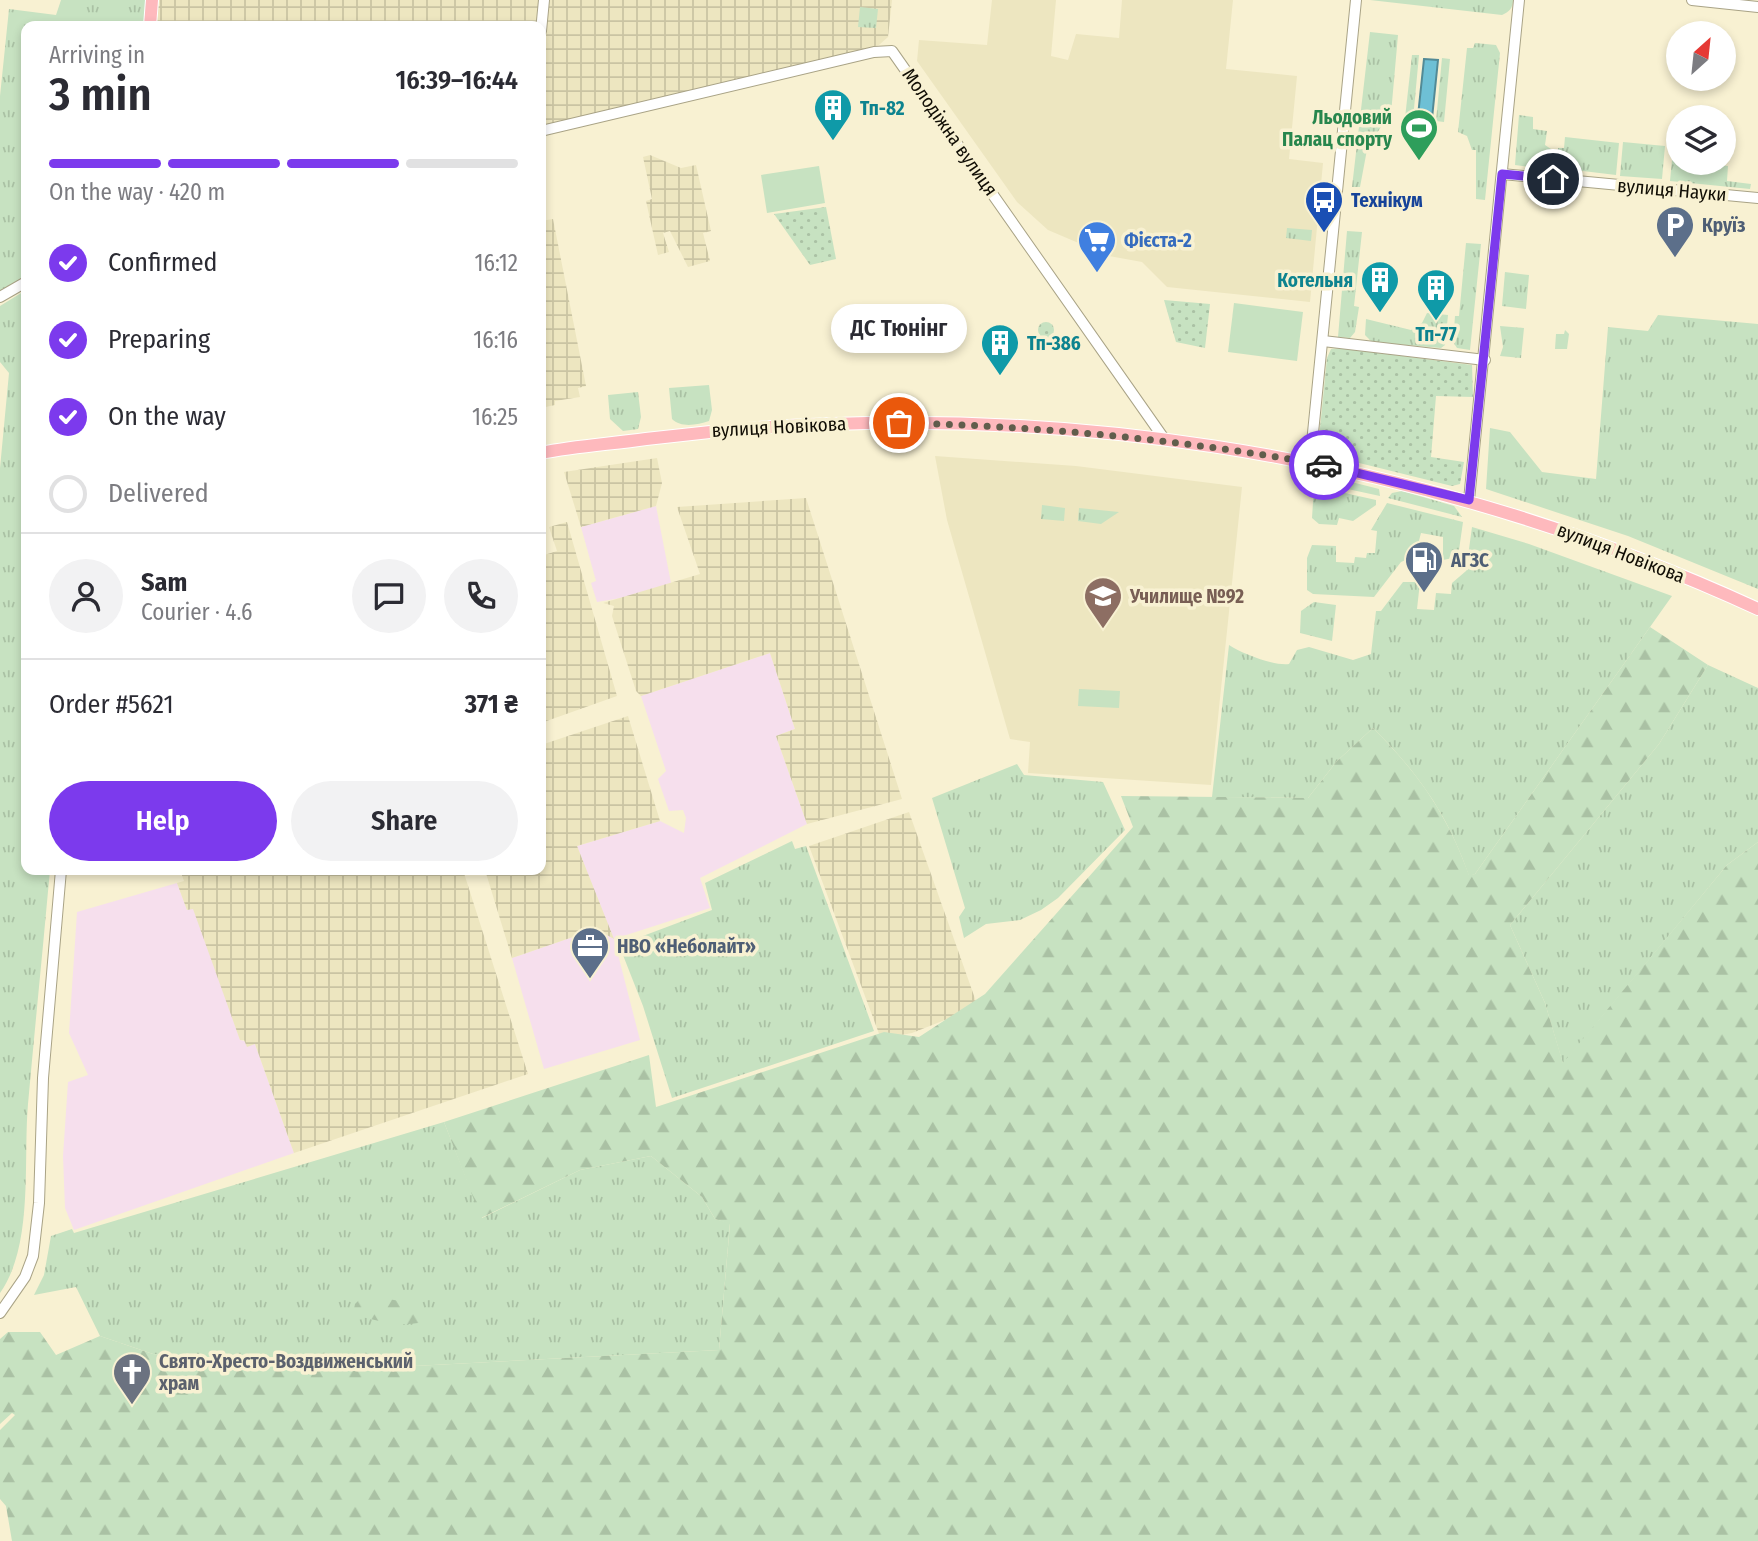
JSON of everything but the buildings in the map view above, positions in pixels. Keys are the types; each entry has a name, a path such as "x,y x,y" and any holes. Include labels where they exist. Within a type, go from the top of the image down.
{"main road":[{"path":"150,21 152,0"},
{"name":"вулиця Новікова","path":"546,452 717,430 827,422 966,425 1165,440 1340,468 1475,501 1646,560 1758,609"}],"street":[{"path":"542,21 544,0"},
{"path":"1310,463 1356,0"},
{"path":"1475,501 1518,0"},
{"path":"1692,0 1758,7"},
{"name":"Молодіжна вулиця","path":"546,130 874,52 892,51 1165,440"},
{"name":"вулиця Науки","path":"1502,174 1758,198"},
{"path":"0,297 21,285"},
{"path":"1323,341 1485,360"},
{"path":"0,1313 25,1277 33,1256 39,1203 44,1069 61,875"}],"shaded area":[{"path":"159,0 540,0 538,21 157,21"},
{"path":"549,0 892,0 888,37 879,45 551,127 546,126 546,30"},
{"path":"992,0 1056,0 1051,56 1068,60 1076,34 1119,38 1122,0 1233,0 1226,69 1297,76 1289,159 1323,163 1310,302 1167,287 1142,262 1109,256 1048,230 1017,202 917,61 919,40 987,45"},
{"path":"650,155 681,168 696,165 711,231 703,233 710,261 688,267 670,231 663,233 669,252 658,255 646,201 652,199 643,157"},
{"path":"553,219 586,386 578,388 580,397 555,401 555,405 546,407 546,220"},
{"name":"Училище №92","path":"935,456 1076,466 1242,487 1211,785 1028,773 1030,742 1010,739 947,520"},
{"path":"657,458 662,483 656,506 581,527 564,472"},
{"path":"806,498 902,799 807,824 776,736 795,729 770,653 641,696 636,691 612,616 614,606 603,603 700,574 677,507"},
{"path":"656,506 671,583 633,596 597,602 591,583 596,581 581,527"},
{"path":"567,522 617,696 546,721 546,554 557,551 549,527"},
{"path":"770,653 795,729 776,736 807,824 700,878 710,908 614,939 640,1040 544,1069 512,958 596,929 613,938 577,846 660,821 684,833 686,818 683,810 669,811 658,779 666,771 641,696"},
{"path":"628,716 660,821 577,846 614,939 596,929 512,958 487,875 546,875 546,743"},
{"path":"909,812 978,1007 912,1033 881,1039 809,846"},
{"path":"182,875 465,875 528,1074 294,1153 255,1044 247,1047 244,1040 240,1040 193,909 187,910 177,883 184,881"},
{"path":"177,883 187,910 193,908 203,932 240,1040 255,1044 294,1153 74,1230 65,1208 63,1156 68,1082 88,1075 69,1033 77,912"}],"green space":[{"path":"61,0 148,0 146,21 21,21 21,281 0,293 0,96 9,9 56,15"},
{"path":"1370,0 1513,0 1510,9 1502,15"},
{"path":"860,7 878,9 876,28 858,27"},
{"path":"1370,32 1398,35 1390,125 1381,127 1373,139 1369,139 1360,187 1352,187"},
{"path":"1475,43 1496,45 1500,53 1485,200 1476,199 1476,150 1472,150 1467,136 1458,132 1467,48 1473,48"},
{"path":"1412,55 1419,55 1413,119 1405,118"},
{"path":"1442,58 1450,59 1444,122 1436,121"},
{"path":"1519,115 1533,117 1533,129 1547,131 1545,145 1551,149 1546,169 1515,165"},
{"path":"1565,137 1619,143 1616,175 1558,168 1558,148 1564,148"},
{"path":"1623,142 1665,146 1662,179 1620,176"},
{"path":"819,166 825,203 767,213 761,175"},
{"path":"1671,175 1727,175 1727,181 1751,184 1750,189 1670,181"},
{"path":"826,207 836,259 810,265 774,214"},
{"path":"1287,228 1312,230 1311,241 1286,238"},
{"path":"1347,231 1362,232 1354,306 1359,307 1355,332 1350,338 1338,337"},
{"path":"1466,243 1481,244 1470,350 1457,348 1453,342 1455,316 1459,316"},
{"path":"1505,272 1529,275 1526,309 1502,306"},
{"path":"21,293 21,875 50,875 28,1104 25,1202 18,1251 11,1273 0,1293 0,468 9,373 0,362 0,306"},
{"path":"1164,300 1210,304 1205,348 1176,342"},
{"path":"1234,303 1303,312 1297,361 1228,352"},
{"path":"1427,313 1448,315 1445,345 1441,348 1372,342 1365,335 1366,319 1411,330 1422,323"},
{"path":"1658,315 1758,324 1758,589 1628,536 1486,489 1490,428 1510,432 1542,472 1596,479 1608,327 1648,331"},
{"path":"1046,322 1052,324 1052,336 1046,338 1040,336 1038,330 1040,324"},
{"path":"1500,326 1524,328 1521,358 1500,356 1503,347"},
{"path":"1565,330 1569,334 1567,349 1555,349 1556,334 1564,334"},
{"path":"1341,348 1472,365 1473,397 1436,396 1431,457 1464,462 1460,484 1452,486 1323,454 1318,448 1327,358 1331,349"},
{"path":"709,385 712,410 709,421 684,425 672,419 669,388"},
{"path":"638,392 641,417 638,429 623,431 610,419 608,395"},
{"path":"1328,476 1379,489 1380,496 1315,482"},
{"path":"1314,486 1376,500 1376,505 1353,521 1339,518 1337,525 1319,524 1312,518"},
{"path":"1402,491 1454,506 1462,517 1388,498 1392,493"},
{"path":"1387,503 1463,522 1458,557 1443,560 1443,537 1421,533 1415,556 1401,562 1374,597 1313,594 1307,590 1307,558 1312,545 1336,546 1336,562 1354,563 1355,557 1366,558 1367,553 1375,553 1377,531 1371,530"},
{"path":"1042,505 1065,508 1064,521 1041,519"},
{"path":"1079,508 1119,512 1101,524 1078,521"},
{"path":"1472,527 1529,544 1672,596 1475,874 1469,876 1452,834 1430,796 1373,728 1337,761 1308,798 1212,797 1229,645 1259,659 1283,664 1289,664 1297,650 1309,647 1353,660 1371,654 1376,611 1381,611 1403,582 1420,582 1417,609 1434,610 1436,593 1451,594 1452,583 1466,571"},
{"path":"1314,602 1336,605 1332,641 1300,633 1301,611"},
{"path":"1650,627 1708,665 1659,744 1510,925 1545,1003 1563,1063 1727,865 1758,842 1758,1541 12,1541 6,1506 0,1499 0,1430 15,1415 12,1413 0,1424 0,1339 8,1332 40,1332 56,1355 100,1336 153,1354 337,1370 719,1350 730,1224 715,1219 702,1197 651,1156 580,1170 481,1218 444,1122 649,1055 656,1107 884,1032 919,1037 985,994 1133,827 1121,796 1308,798 1337,761 1373,728 1430,796 1451,833 1469,875 1475,874"},
{"path":"1708,665 1758,688 1758,842 1727,865 1563,1064 1545,1003 1510,925 1659,744"},
{"path":"1079,689 1120,691 1119,708 1078,706"},
{"path":"1017,764 1024,775 1103,782 1125,830 1058,898 1041,910 1020,920 986,924 964,938 959,917 965,908 932,798"},
{"path":"792,841 795,849 806,846 874,1031 672,1098 643,1006 619,945 712,910 705,883"},
{"path":"444,1122 482,1218 580,1170 651,1156 702,1197 715,1219 730,1223 719,1350 337,1370 153,1354 100,1336 76,1287 34,1295 44,1275 51,1236 72,1229 74,1233"},
{"path":"377,1297 411,1303 430,1319 402,1324 353,1314 355,1304 361,1298"}],"water":[{"path":"1424,59 1438,60 1432,118 1418,116"}],"way so far":[{"path":"899,423 1084,432 1165,440 1324,465"}],"place":[{"name":"Тп-82","path":"833,142"},
{"name":"Льодовий Палац спорту","path":"1419,162"},
{"name":"Технікум","path":"1324,234"},
{"name":"Круїз","path":"1675,259"},
{"name":"Фiєста-2","path":"1097,274"},
{"name":"Котельня","path":"1380,314"},
{"name":"Тп-77","path":"1436,322"},
{"name":"Тп-386","path":"1000,377"},
{"name":"ДС Тюнінг","path":"899,423"},
{"name":"АГЗС","path":"1424,594"},
{"name":"Училище №92","path":"1103,630"},
{"name":"НВО «Неболайт»","path":"590,980"},
{"name":"Свято-Хресто-Воздвиженський храм","path":"132,1406"}],"route":[{"path":"1324,465 1469,500 1502,174 1553,179"}]}
